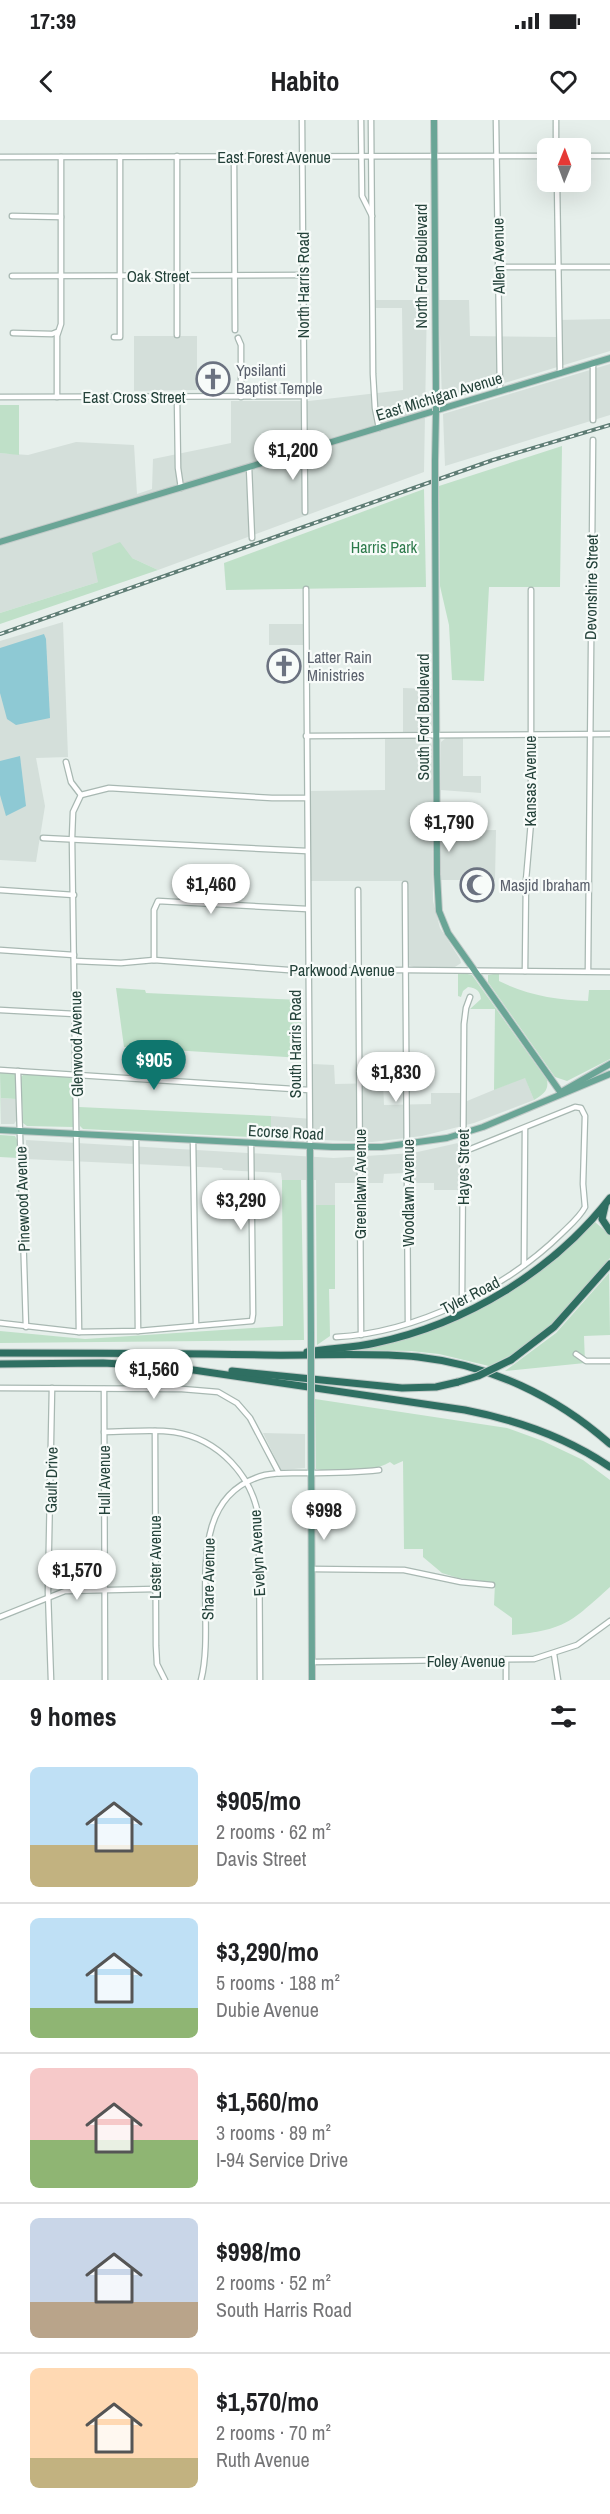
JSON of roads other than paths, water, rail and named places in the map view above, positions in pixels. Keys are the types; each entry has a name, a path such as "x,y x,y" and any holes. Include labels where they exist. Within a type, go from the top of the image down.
{"highway":[{"path":"608,1201 602,1219 610,1231"},
{"path":"296,1355 309,1351 378,1343 424,1329 470,1310 518,1282 546,1262 574,1239 608,1201"},
{"path":"218,1373 232,1371 402,1388 436,1387 458,1382 478,1376 511,1360 554,1327 610,1264"},
{"path":"0,1353 418,1357 474,1368 540,1394 582,1421 610,1444"},
{"path":"0,1364 125,1364 218,1373 487,1414 548,1434 583,1450 610,1467"}],"main road":[{"name":"North Ford Boulevard","path":"434,120 436,411"},
{"name":"East Michigan Avenue","path":"0,542 610,358"},
{"name":"South Ford Boulevard","path":"436,411 436,736 439,911 448,933 561,1093"},
{"name":"Ecorse Road","path":"561,1093 564,1089 610,1064"},
{"name":"Ecorse Road","path":"0,1130 360,1148 408,1145 464,1133 610,1074"},
{"name":"South Harris Road","path":"310,1146 312,1680"}],"street":[{"name":"North Harris Road","path":"302,120 304,450"},
{"path":"361,120 362,196 372,216"},
{"path":"371,120 374,384 379,428"},
{"name":"Allen Avenue","path":"496,120 500,391"},
{"path":"556,120 556,138"},
{"path":"177,156 177,335"},
{"name":"East Forest Avenue","path":"0,157 537,156"},
{"path":"591,156 610,156"},
{"path":"57,397 57,332 62,324 61,157"},
{"path":"119,337 120,157"},
{"path":"234,157 235,330"},
{"path":"557,192 560,373"},
{"path":"12,216 61,217"},
{"path":"498,267 610,267"},
{"name":"Oak Street","path":"12,276 303,275"},
{"path":"13,333 52,334 57,332"},
{"path":"238,339 241,345 241,397"},
{"path":"593,363 593,420"},
{"name":"East Cross Street","path":"0,397 303,396"},
{"path":"177,397 178,468 182,488"},
{"name":"Devonshire Street","path":"588,971 593,440"},
{"path":"304,450 304,512"},
{"path":"249,467 252,538"},
{"name":"South Harris Road","path":"306,589 310,1146"},
{"name":"Kansas Avenue","path":"525,971 526,880 531,822 531,590"},
{"path":"306,736 610,734"},
{"path":"66,762 71,783 81,795 109,788 306,798"},
{"name":"Glenwood Avenue","path":"79,1332 72,838 73,812 81,795"},
{"path":"43,838 267,851 307,851"},
{"name":"Woodlawn Avenue","path":"405,884 408,1322"},
{"path":"0,890 74,895"},
{"name":"Greenlawn Avenue","path":"358,890 361,1335"},
{"path":"154,960 154,910 158,901 307,909"},
{"name":"Parkwood Avenue","path":"0,950 121,963 154,960 308,971 406,969 610,972"},
{"name":"Hayes Street","path":"462,1301 464,1024 470,997"},
{"path":"0,1010 75,1014"},
{"path":"0,1070 309,1090"},
{"name":"Pinewood Avenue","path":"18,1071 26,1327"},
{"name":"Tyler Road","path":"336,1337 361,1335 408,1322 485,1290 524,1265 552,1242 583,1211 585,1207 584,1111 575,1107 525,1128"},
{"path":"464,1152 525,1128 524,1265"},
{"path":"136,1137 138,1331"},
{"path":"194,1140 196,1326"},
{"path":"0,1323 79,1332 138,1331 252,1321 254,1314 251,1143"},
{"path":"576,1354 586,1360 610,1361"},
{"path":"0,1388 201,1389 218,1392 237,1403 250,1418 279,1473"},
{"name":"Gault Drive","path":"51,1680 51,1627 48,1597 52,1388"},
{"name":"Hull Avenue","path":"104,1389 105,1680"},
{"name":"Evelyn Avenue","path":"104,1432 155,1431 185,1434 219,1450 235,1465 247,1483 257,1507 259,1520 260,1680"},
{"name":"Lester Avenue","path":"155,1431 157,1664 165,1680"},
{"name":"Share Avenue","path":"201,1680 206,1651 208,1531 221,1504 234,1490 264,1475 379,1470"},
{"path":"312,1569 404,1570 461,1582 492,1585"},
{"path":"0,1617 48,1597 76,1590 155,1589"},
{"name":"Foley Avenue","path":"312,1662 534,1659 577,1646 610,1621"},
{"path":"554,1654 558,1680"},
{"path":"506,1661 506,1680"}],"water":[{"path":"44,634 50,718 16,725 7,719 0,693 0,648"},
{"path":"20,756 26,806 6,816 0,795 0,761"}],"railway":[{"path":"0,634 493,460 610,425"}],"place":[{"name":"Ypsilanti Baptist Temple","path":"213,379"},
{"name":"Latter Rain Ministries","path":"284,666"},
{"name":"Masjid Ibraham","path":"477,885"}],"park label":[{"name":"Harris Park","path":"384,547"}]}
